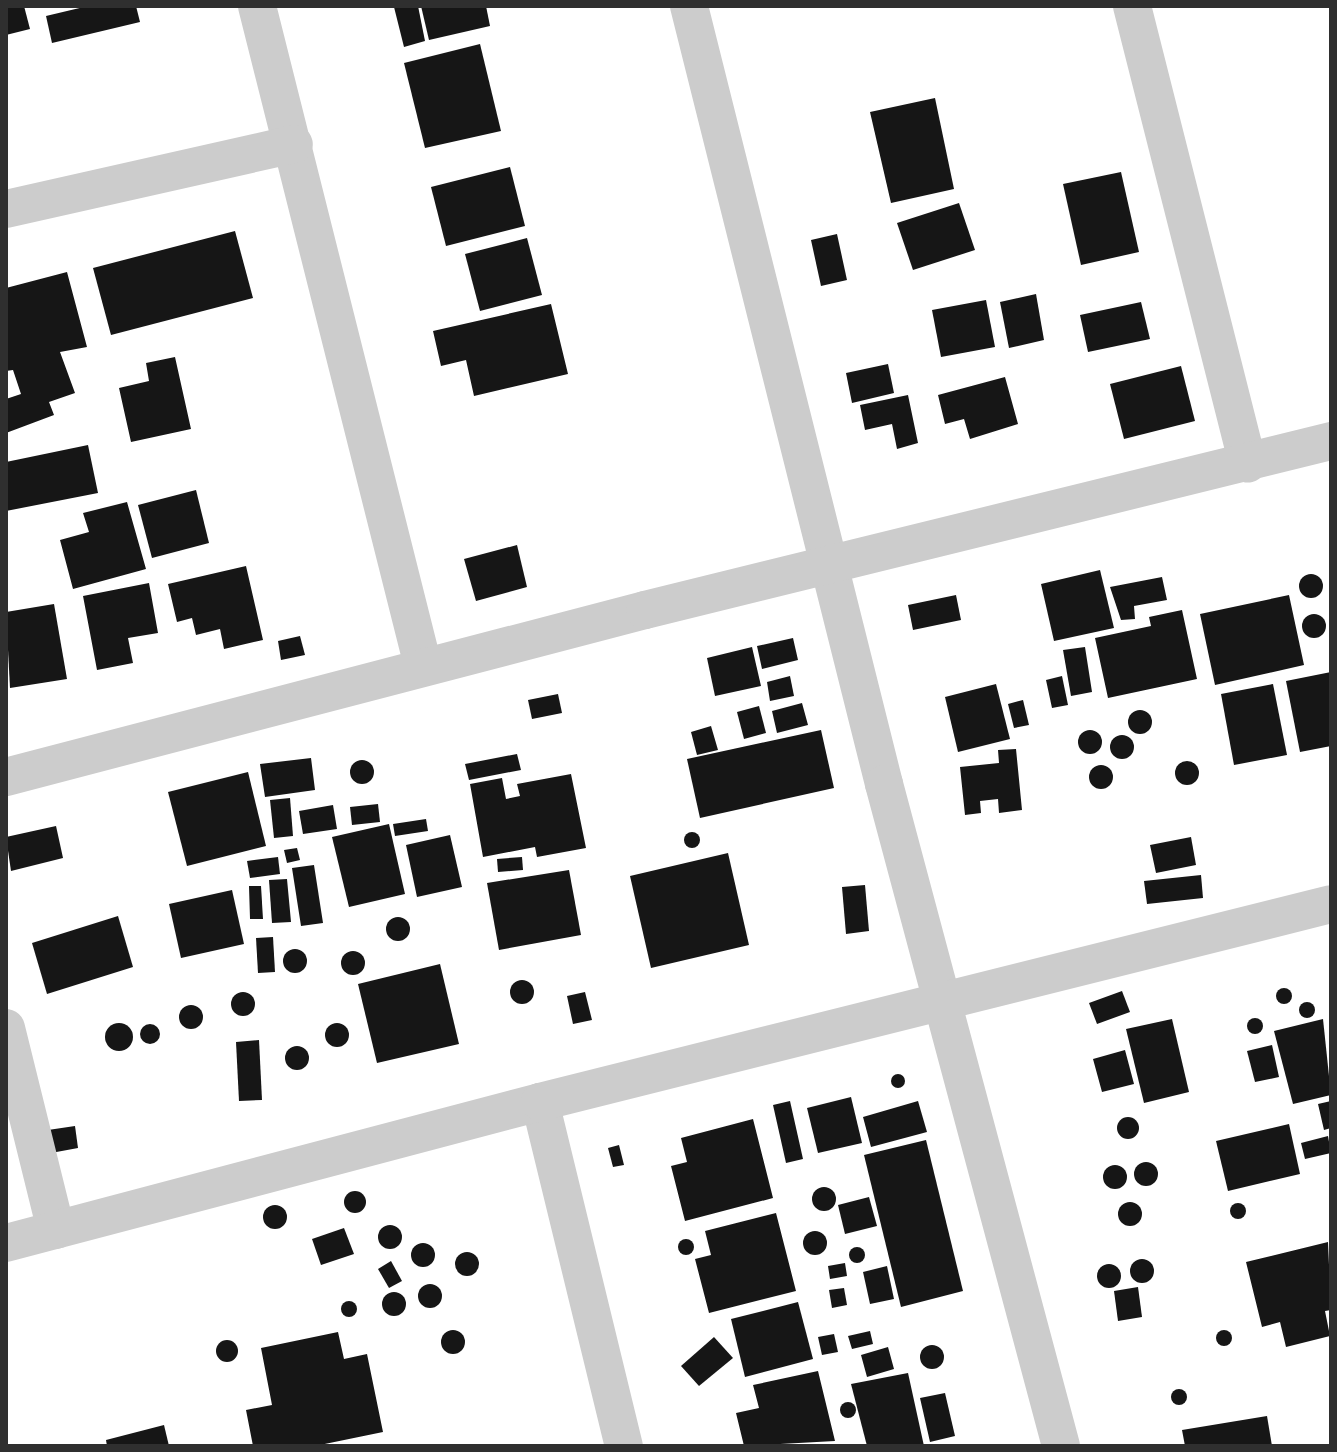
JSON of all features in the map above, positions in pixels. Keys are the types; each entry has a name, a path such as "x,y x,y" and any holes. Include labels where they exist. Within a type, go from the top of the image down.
{"street":[{"path":"257,6 423,666"},
{"path":"689,6 831,566 1061,1446"},
{"path":"1132,6 1248,464"},
{"path":"6,209 294,144"},
{"path":"6,777 423,666 1331,441"},
{"path":"6,1243 540,1102 1331,904"},
{"path":"6,1028 56,1230"},
{"path":"540,1102 624,1446"}],"building":[{"path":"6,6 24,6 30,29 6,35"},
{"path":"88,6 136,6 140,22 52,43 46,16"},
{"path":"418,6 425,41 404,47 394,7"},
{"path":"421,6 486,6 490,26 429,40"},
{"path":"480,44 501,131 425,148 404,63"},
{"path":"935,98 954,189 891,203 870,112"},
{"path":"510,167 525,226 446,246 431,187"},
{"path":"1121,172 1139,252 1081,265 1063,184"},
{"path":"959,203 975,250 913,270 897,223"},
{"path":"235,231 253,298 111,335 93,268"},
{"path":"837,234 847,280 821,286 811,240"},
{"path":"527,238 542,295 480,311 465,254"},
{"path":"67,272 87,347 60,352 75,393 49,402 54,415 6,433 6,399 21,394 13,370 6,371 6,288"},
{"path":"1036,294 1044,340 1009,348 1000,302"},
{"path":"986,300 995,347 941,357 932,310"},
{"path":"1141,302 1150,339 1088,352 1080,315"},
{"path":"551,304 568,374 474,396 466,360 441,366 433,331"},
{"path":"175,357 191,429 131,442 119,388 149,381 146,363"},
{"path":"888,364 894,393 852,403 846,373"},
{"path":"1181,366 1195,421 1124,439 1110,384"},
{"path":"1005,377 1018,424 970,439 964,419 945,424 938,395"},
{"path":"908,395 918,443 897,449 892,424 865,430 860,405"},
{"path":"88,445 98,493 6,511 6,462"},
{"path":"196,490 209,543 152,558 138,505"},
{"path":"127,502 146,569 73,589 60,540 89,532 83,513"},
{"path":"517,545 527,587 476,601 464,559"},
{"path":"246,566 263,640 224,649 220,629 196,635 192,618 177,622 168,584"},
{"path":"1100,570 1114,628 1054,641 1041,584"},
{"path":"1311,574 1322,581 1323,586 1316,597 1311,598 1300,591 1299,586 1306,575"},
{"path":"1162,577 1167,600 1134,606 1135,619 1121,620 1110,587"},
{"path":"149,583 158,633 128,638 133,663 97,670 83,596"},
{"path":"956,595 961,620 913,630 908,605"},
{"path":"1289,595 1304,665 1215,685 1200,614"},
{"path":"54,604 67,679 10,688 6,612"},
{"path":"1182,610 1197,679 1108,698 1095,638 1151,626 1149,617"},
{"path":"1314,614 1323,617 1326,626 1323,635 1314,638 1305,635 1302,626 1305,617"},
{"path":"300,636 305,655 281,660 278,641"},
{"path":"793,638 798,660 762,669 757,646"},
{"path":"752,647 761,686 715,696 707,658"},
{"path":"1085,647 1092,692 1071,696 1063,650"},
{"path":"1331,672 1331,746 1300,752 1286,681"},
{"path":"790,676 794,696 770,701 767,682"},
{"path":"1062,676 1068,705 1052,708 1046,680"},
{"path":"996,684 1010,739 958,752 945,697"},
{"path":"1273,684 1287,755 1234,765 1221,694"},
{"path":"558,694 562,713 532,719 528,700"},
{"path":"1023,700 1029,725 1014,728 1008,704"},
{"path":"802,703 808,725 777,733 772,711"},
{"path":"759,706 766,733 744,739 737,712"},
{"path":"1140,710 1151,717 1152,722 1145,733 1140,734 1129,727 1128,722 1135,711"},
{"path":"711,726 718,750 697,755 691,732"},
{"path":"821,730 834,788 700,818 687,759"},
{"path":"1090,730 1101,737 1102,742 1095,753 1090,754 1079,747 1078,742 1085,731"},
{"path":"1122,735 1133,742 1134,747 1127,758 1122,759 1111,752 1110,747 1117,736"},
{"path":"1016,749 1022,810 999,813 998,799 980,801 981,813 965,815 960,767 999,763 998,750"},
{"path":"517,754 521,770 469,780 465,764"},
{"path":"311,758 315,790 265,797 260,764"},
{"path":"362,760 373,767 374,772 367,783 362,784 351,777 350,772 357,761"},
{"path":"1187,761 1198,768 1199,773 1192,784 1187,785 1176,778 1175,773 1182,762"},
{"path":"1101,765 1112,772 1113,777 1106,788 1101,789 1090,782 1089,777 1096,766"},
{"path":"248,772 266,846 187,866 168,792"},
{"path":"571,774 586,848 537,857 535,847 483,857 470,784 502,778 506,799 520,796 517,784"},
{"path":"290,798 293,836 274,838 270,800"},
{"path":"378,804 380,822 352,825 350,807"},
{"path":"333,805 337,829 303,834 299,811"},
{"path":"426,819 428,831 395,836 393,824"},
{"path":"389,824 405,894 349,907 332,837"},
{"path":"56,826 63,858 11,871 6,837"},
{"path":"689,832 695,832 700,840 698,846 689,848 684,843 684,837"},
{"path":"450,835 462,887 417,897 406,845"},
{"path":"1191,837 1196,865 1156,873 1150,845"},
{"path":"297,848 300,860 287,863 284,850"},
{"path":"728,853 749,945 651,968 630,876"},
{"path":"278,857 280,874 250,878 247,861"},
{"path":"522,857 523,870 498,872 497,859"},
{"path":"314,865 323,923 301,926 292,868"},
{"path":"569,870 581,935 499,950 487,883"},
{"path":"1201,875 1203,898 1147,904 1144,881"},
{"path":"287,879 291,922 272,923 269,880"},
{"path":"865,885 869,931 846,934 842,887"},
{"path":"249,886 261,886 263,919 250,919"},
{"path":"232,890 244,944 181,958 169,904"},
{"path":"118,916 133,967 47,994 32,943"},
{"path":"398,917 409,924 410,929 403,940 398,941 387,934 386,929 393,918"},
{"path":"273,937 275,972 258,973 256,938"},
{"path":"295,949 306,956 307,961 300,972 295,973 284,966 283,961 290,950"},
{"path":"353,951 364,958 365,963 358,974 353,975 342,968 341,963 348,952"},
{"path":"440,964 459,1044 377,1063 358,984"},
{"path":"522,980 533,987 534,992 527,1003 522,1004 511,997 510,992 517,981"},
{"path":"1284,988 1292,996 1284,1004 1276,996"},
{"path":"1122,991 1130,1012 1097,1024 1089,1003"},
{"path":"243,992 254,999 255,1004 248,1015 243,1016 232,1009 231,1004 238,993"},
{"path":"585,992 592,1020 573,1024 567,996"},
{"path":"1307,1002 1315,1010 1307,1018 1299,1010"},
{"path":"191,1005 202,1012 203,1017 196,1028 191,1029 180,1022 179,1017 186,1006"},
{"path":"1255,1018 1263,1026 1255,1034 1247,1026"},
{"path":"1172,1019 1189,1092 1144,1103 1126,1029"},
{"path":"1323,1019 1331,1095 1293,1104 1274,1031"},
{"path":"119,1023 129,1027 133,1037 129,1047 119,1051 109,1047 105,1037 109,1027"},
{"path":"337,1023 348,1030 349,1035 342,1046 337,1047 326,1040 325,1035 332,1024"},
{"path":"150,1024 157,1027 160,1034 157,1041 150,1044 143,1041 140,1034 143,1027"},
{"path":"259,1040 262,1100 239,1101 236,1042"},
{"path":"1272,1045 1279,1077 1255,1082 1247,1051"},
{"path":"297,1046 308,1053 309,1058 302,1069 297,1070 286,1063 285,1058 292,1047"},
{"path":"1125,1050 1134,1084 1102,1092 1093,1059"},
{"path":"898,1074 905,1081 898,1088 891,1081"},
{"path":"851,1097 862,1143 818,1153 807,1108"},
{"path":"790,1101 803,1159 786,1163 773,1105"},
{"path":"918,1101 927,1132 871,1147 863,1117"},
{"path":"1331,1101 1331,1128 1324,1130 1318,1104"},
{"path":"1128,1117 1136,1120 1139,1128 1136,1136 1128,1139 1120,1136 1117,1128 1120,1120"},
{"path":"753,1119 773,1198 685,1221 671,1166 687,1162 681,1138"},
{"path":"1289,1124 1300,1174 1228,1191 1216,1141"},
{"path":"75,1126 78,1148 51,1153 48,1130"},
{"path":"1328,1136 1331,1153 1305,1159 1301,1143"},
{"path":"926,1140 963,1291 901,1307 864,1155"},
{"path":"619,1145 624,1165 613,1167 608,1148"},
{"path":"1146,1162 1157,1169 1158,1174 1151,1185 1146,1186 1135,1179 1134,1174 1141,1163"},
{"path":"1115,1165 1126,1172 1127,1177 1120,1188 1115,1189 1104,1182 1103,1177 1110,1166"},
{"path":"824,1187 835,1194 836,1199 829,1210 824,1211 813,1204 812,1199 819,1188"},
{"path":"355,1191 363,1194 366,1202 363,1210 355,1213 347,1210 344,1202 347,1194"},
{"path":"869,1197 877,1226 845,1234 838,1205"},
{"path":"1130,1202 1141,1209 1142,1214 1135,1225 1130,1226 1119,1219 1118,1214 1125,1203"},
{"path":"1238,1203 1246,1211 1238,1219 1230,1211"},
{"path":"275,1205 286,1212 287,1217 280,1228 275,1229 264,1222 263,1217 270,1206"},
{"path":"776,1213 796,1291 709,1313 695,1259 711,1255 705,1231"},
{"path":"390,1225 401,1232 402,1237 395,1248 390,1249 379,1242 378,1237 385,1226"},
{"path":"344,1228 354,1254 321,1265 312,1239"},
{"path":"815,1231 826,1238 827,1243 820,1254 815,1255 804,1248 803,1243 810,1232"},
{"path":"686,1239 694,1247 686,1255 678,1247"},
{"path":"1328,1242 1331,1310 1325,1311 1330,1336 1286,1347 1280,1322 1262,1327 1246,1262"},
{"path":"423,1243 434,1250 435,1255 428,1266 423,1267 412,1260 411,1255 418,1244"},
{"path":"857,1247 865,1255 857,1263 849,1255"},
{"path":"467,1252 478,1259 479,1264 472,1275 467,1276 456,1269 455,1264 462,1253"},
{"path":"1142,1259 1153,1266 1154,1271 1147,1282 1142,1283 1131,1276 1130,1271 1137,1260"},
{"path":"391,1261 402,1281 389,1288 378,1269"},
{"path":"845,1263 847,1276 830,1279 828,1266"},
{"path":"1109,1264 1120,1271 1121,1276 1114,1287 1109,1288 1098,1281 1097,1276 1104,1265"},
{"path":"887,1266 894,1299 870,1304 863,1272"},
{"path":"430,1284 441,1291 442,1296 435,1307 430,1308 419,1301 418,1296 425,1285"},
{"path":"1138,1287 1142,1317 1118,1321 1114,1291"},
{"path":"844,1288 847,1305 832,1308 829,1290"},
{"path":"394,1292 405,1299 406,1304 399,1315 394,1316 383,1309 382,1304 389,1293"},
{"path":"346,1301 352,1301 357,1309 355,1315 346,1317 341,1312 341,1306"},
{"path":"798,1302 813,1359 745,1377 731,1319"},
{"path":"453,1330 464,1337 465,1342 458,1353 453,1354 442,1347 441,1342 448,1331"},
{"path":"1224,1330 1232,1338 1224,1346 1216,1338"},
{"path":"870,1331 873,1344 852,1349 848,1336"},
{"path":"338,1332 344,1359 367,1354 383,1432 315,1446 253,1446 246,1410 272,1405 261,1348"},
{"path":"834,1334 838,1352 822,1355 818,1337"},
{"path":"714,1337 733,1358 699,1386 681,1366"},
{"path":"227,1340 235,1343 238,1351 235,1359 227,1362 219,1359 216,1351 219,1343"},
{"path":"932,1345 943,1352 944,1357 937,1368 932,1369 921,1362 920,1357 927,1346"},
{"path":"888,1347 894,1369 867,1377 861,1355"},
{"path":"818,1371 835,1441 744,1446 736,1413 759,1408 753,1385"},
{"path":"908,1373 924,1446 867,1446 851,1384"},
{"path":"1179,1389 1187,1397 1179,1405 1171,1397"},
{"path":"945,1393 955,1436 930,1442 920,1398"},
{"path":"848,1402 856,1410 848,1418 840,1410"},
{"path":"1267,1416 1272,1446 1185,1446 1182,1430"},
{"path":"164,1425 169,1446 107,1446 106,1440"}]}
